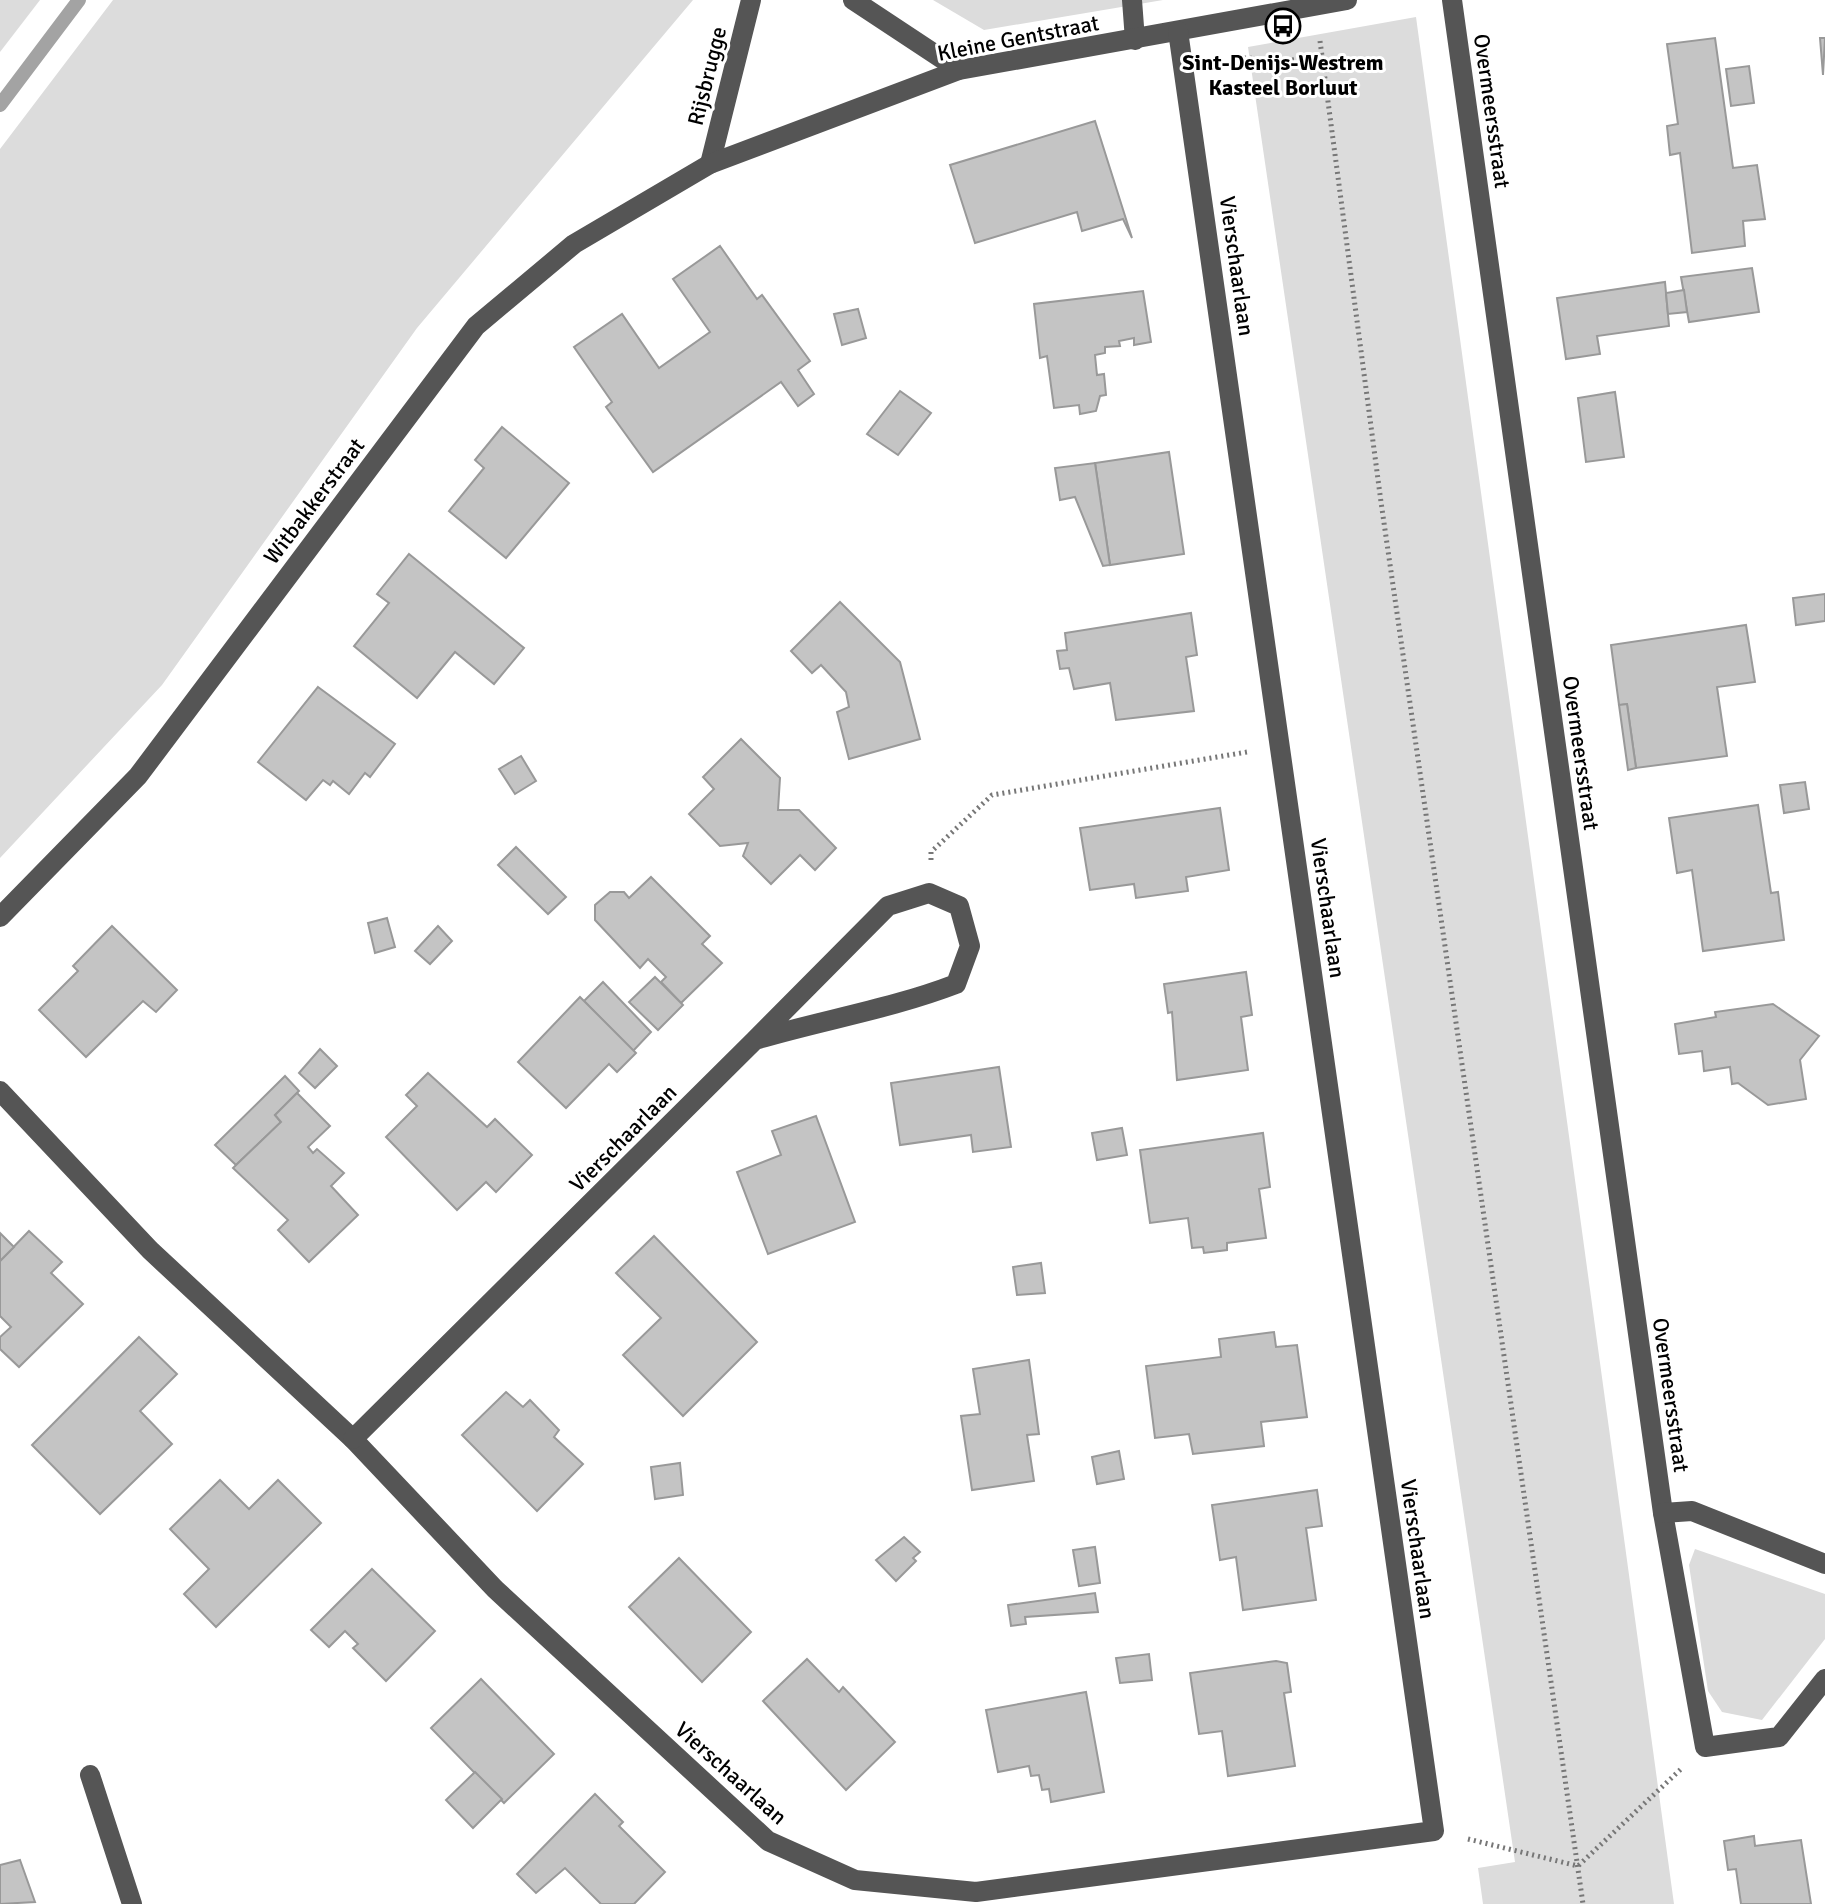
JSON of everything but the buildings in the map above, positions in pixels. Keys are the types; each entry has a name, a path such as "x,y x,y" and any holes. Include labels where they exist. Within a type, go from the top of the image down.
{"street":[{"name":"Rijsbrugge","path":"710,164 751,0"},
{"path":"853,0 959,70"},
{"path":"1132,0 1135,40"},
{"name":"Kleine Gentstraat","path":"710,164 959,70 1347,0"},
{"name":"Overmeersstraat","path":"1452,0 1663,1513 1705,1747"},
{"name":"Vierschaarlaan","path":"0,1091 150,1250 353,1439 495,1589 768,1841 855,1880 976,1892 1434,1831 1178,31"},
{"name":"Witbakkerstraat","path":"0,917 138,776 476,326 574,244 710,164"},
{"name":"Vierschaarlaan","path":"353,1439 888,906 929,893 959,906 970,946 956,984 909,1002 817,1021 755,1040"},
{"path":"1663,1513 1692,1511 1825,1564"},
{"path":"1705,1747 1779,1737 1825,1679"},
{"path":"90,1775 132,1904"}],"path":[{"path":"1316,4 1383,518 1583,1904"},
{"path":"929,893 931,852 992,795 1281,747"},
{"path":"1578,1866 1705,1747"},
{"path":"1434,1831 1578,1866"}],"shaded area":[{"path":"0,0 40,0 0,52"},
{"path":"113,0 693,0 417,328 162,685 0,858 0,149"},
{"path":"933,0 1163,0 984,30"},
{"path":"1416,17 1674,1904 1483,1904 1478,1868 1515,1862 1248,47"},
{"path":"1695,1549 1825,1594 1825,1639 1762,1720 1722,1712 1708,1691 1689,1565"}],"waterway":[{"path":"0,105 79,0"}],"place":[{"name":"Sint-Denijs-Westrem Kasteel Borluut","path":"1283,26"}]}
